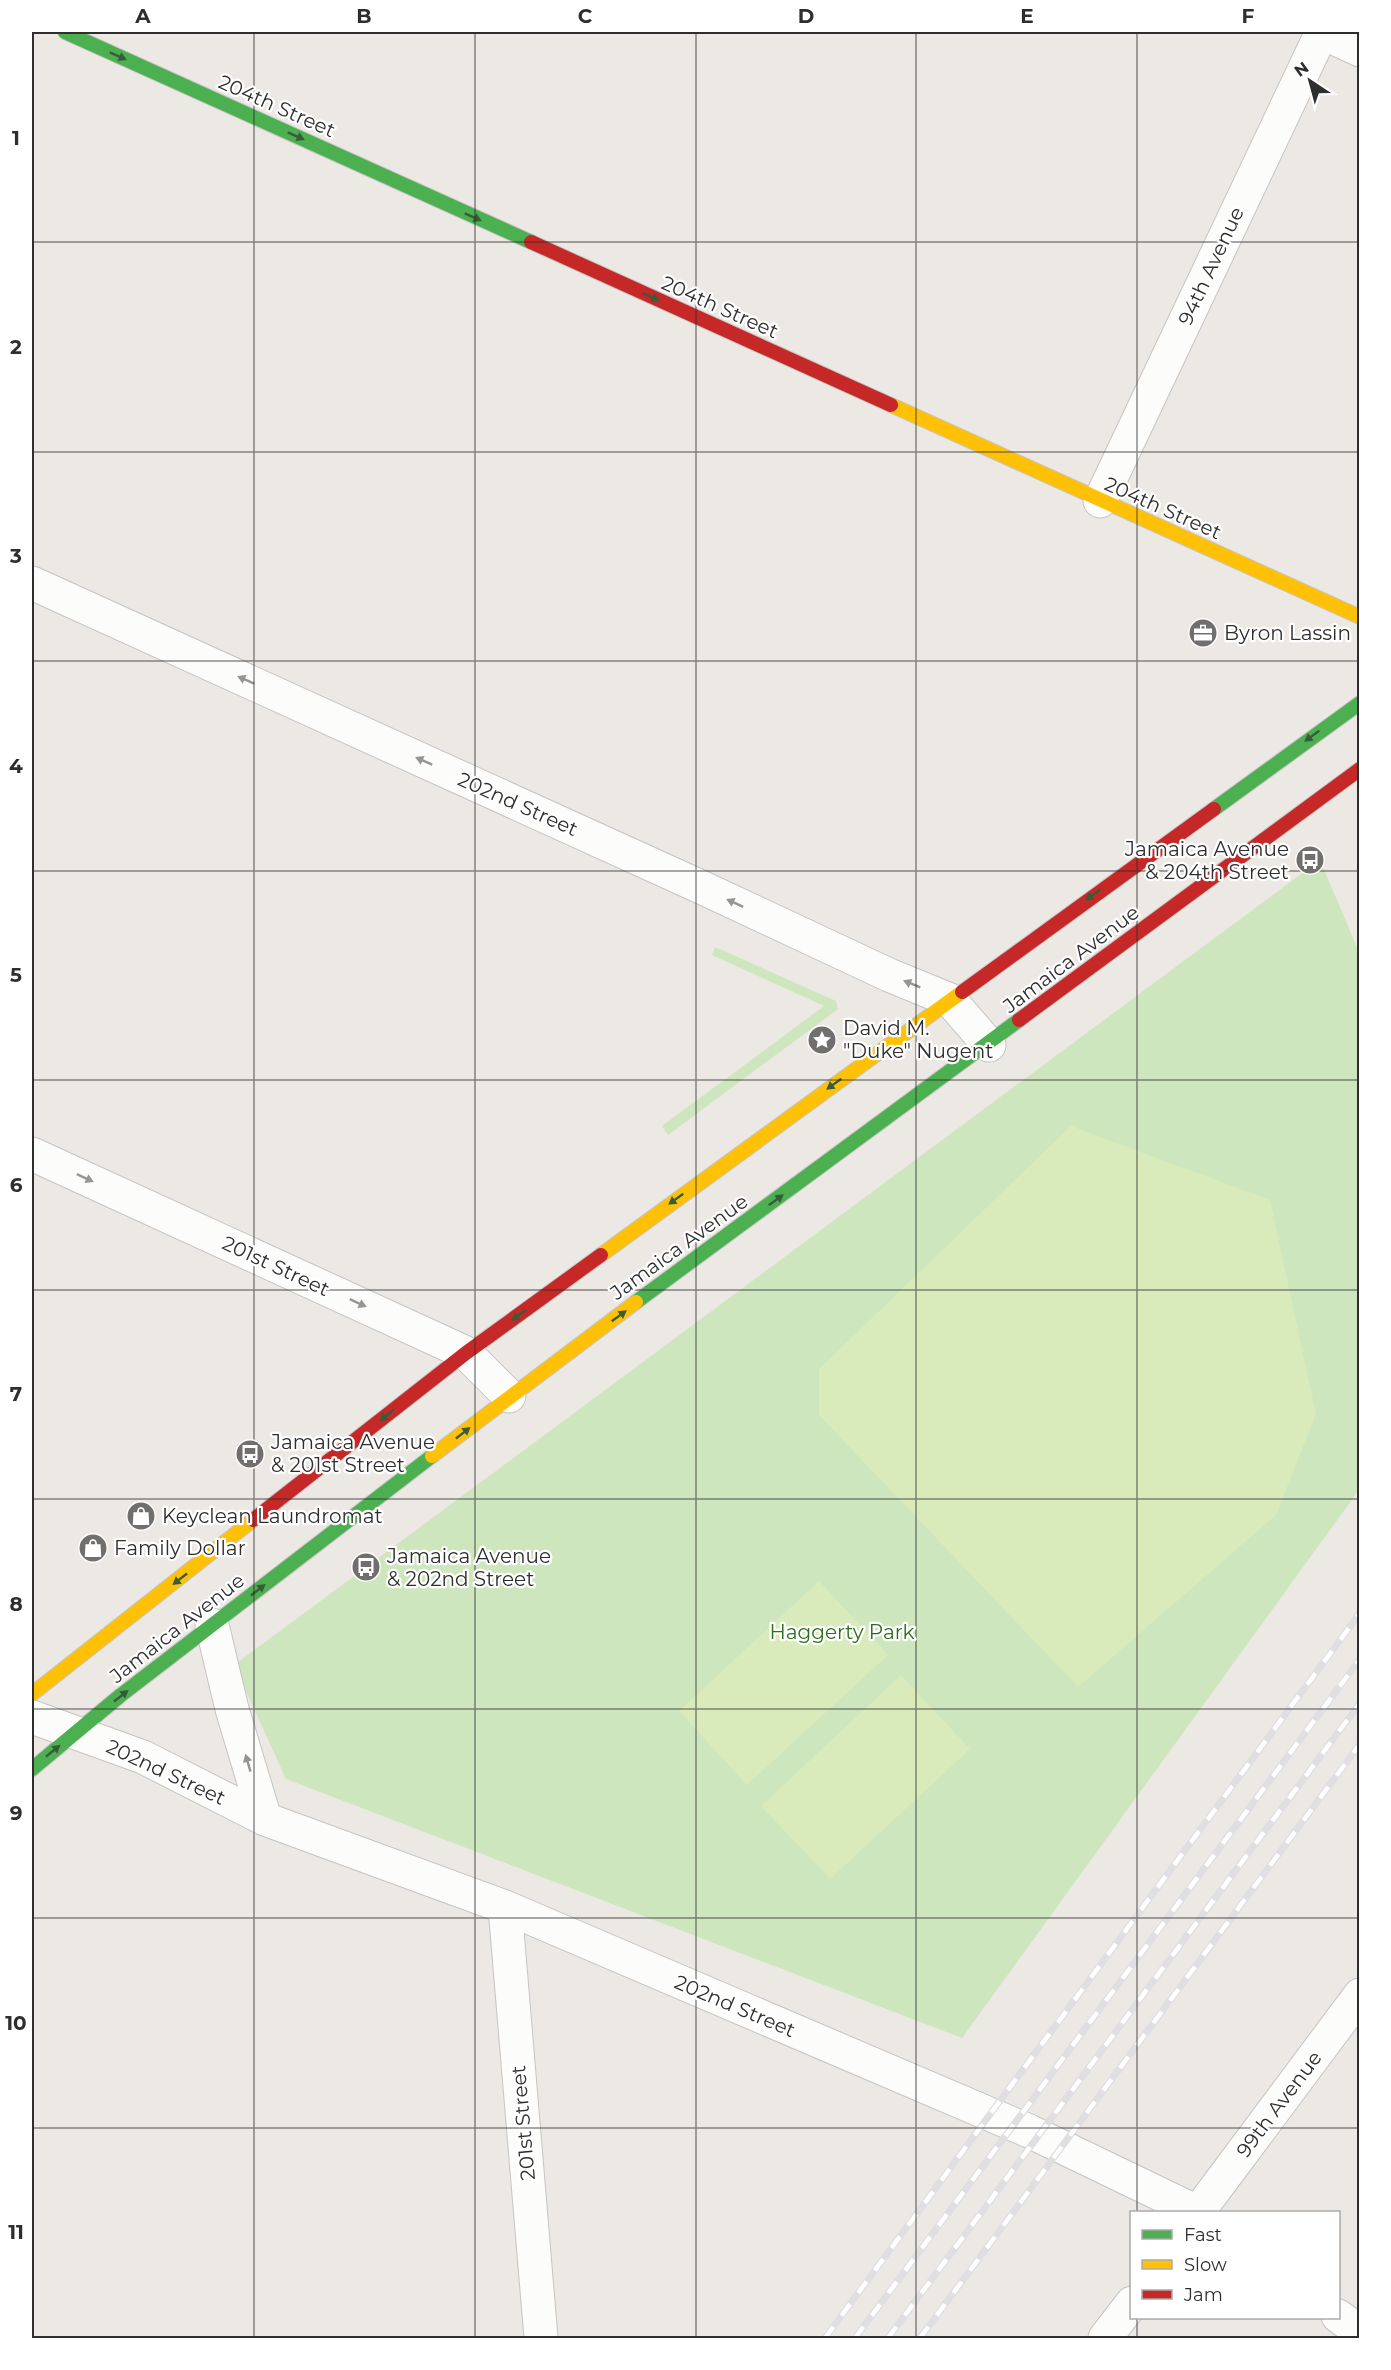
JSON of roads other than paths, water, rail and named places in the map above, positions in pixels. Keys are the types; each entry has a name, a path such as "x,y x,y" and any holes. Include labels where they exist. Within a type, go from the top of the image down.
{"main road":[{"name":"204th Street","path":"65,32 1359,617"},
{"name":"Jamaica Avenue","path":"32,1694 466,1353 1359,703"},
{"name":"Jamaica Avenue","path":"32,1769 212,1625 509,1396 989,1045 1359,769"}],"street":[{"name":"94th Avenue","path":"1100,501 1322,32"},
{"path":"1322,32 1359,50"},
{"name":"202nd Street","path":"32,583 691,882 889,975 950,1000 989,1045"},
{"name":"201st Street","path":"32,1154 466,1353 509,1396"},
{"name":"202nd Street","path":"212,1625 232,1709 264,1819"},
{"name":"202nd Street","path":"32,1717 142,1757 264,1819 504,1907 1029,2131 1195,2211"},
{"name":"201st Street","path":"504,1907 541,2338"},
{"name":"99th Avenue","path":"1198,2211 1359,1995"},
{"path":"1105,2338 1130,2304"},
{"path":"1340,2318 1359,2332"}],"railway":[{"path":"825,2338 1360,1613"},
{"path":"855,2338 1360,1659"},
{"path":"888,2338 1360,1703"},
{"path":"920,2338 1360,1744"}],"place":[{"name":"Byron Lassin","path":"1203,633"},
{"name":"Jamaica Avenue & 204th Street","path":"1310,860"},
{"name":"David M. \"Duke\" Nugent","path":"822,1040"},
{"name":"Jamaica Avenue & 201st Street","path":"250,1454"},
{"name":"Keyclean Laundromat","path":"141,1516"},
{"name":"Family Dollar","path":"93,1548"},
{"name":"Jamaica Avenue & 202nd Street","path":"366,1567"}],"park label":[{"name":"Haggerty Park","path":"842,1632"}]}
